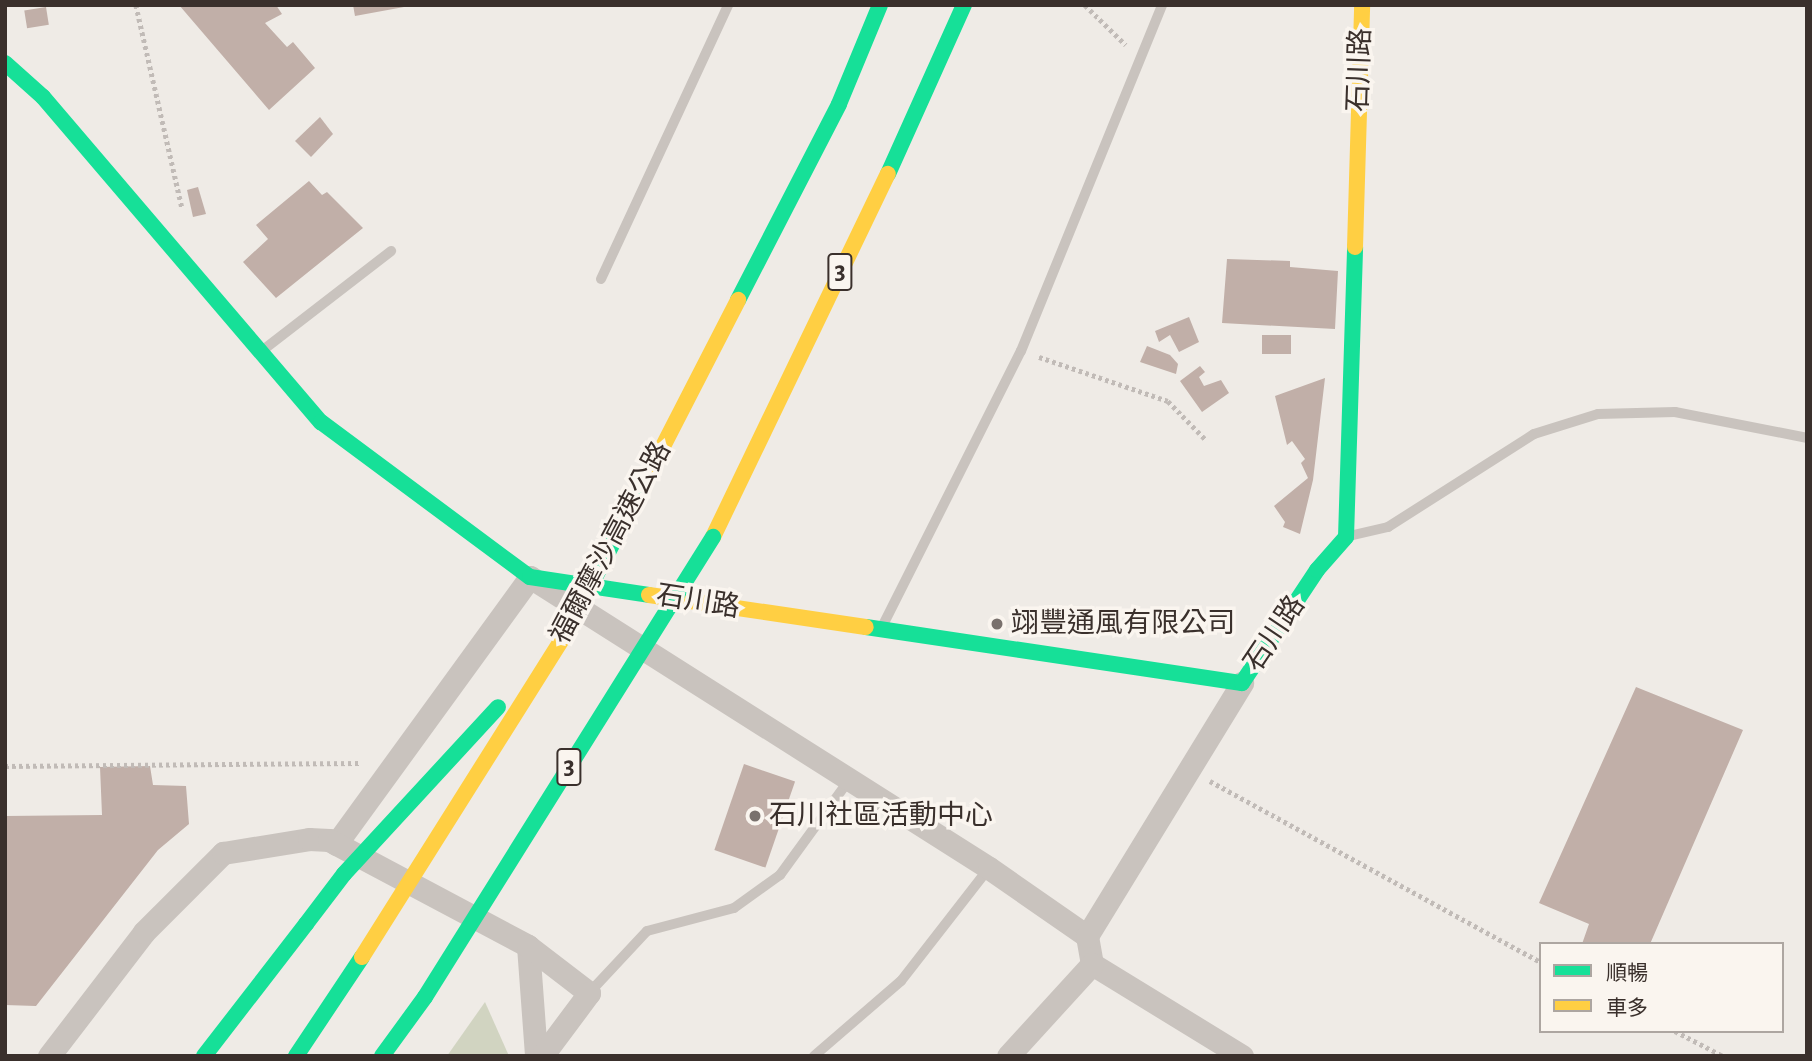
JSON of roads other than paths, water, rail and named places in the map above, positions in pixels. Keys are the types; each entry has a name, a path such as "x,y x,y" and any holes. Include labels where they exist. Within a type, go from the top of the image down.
{"main road":[{"name":"福爾摩沙高速公路","path":"296,1056 362,957 564,636 839,104 880,5"},
{"name":"3","path":"382,1056 425,997 713,537 914,121 964,5"},
{"name":"石川路","path":"530,577 1242,683 1317,570 1346,537 1362,5"},
{"path":"5,63 43,97 321,422 530,577"},
{"path":"204,1056 344,874 564,636"}],"street":[{"path":"336,844 530,577 989,868 1087,936"},
{"path":"1242,683 1087,936 1092,964 1242,1056"},
{"path":"49,1056 144,932 223,853 309,839 336,844 528,946 589,993 542,1056"},
{"path":"528,946 536,1056"},
{"path":"1008,1056 1092,964"}],"lane":[{"path":"601,278 728,5"},
{"path":"880,630 1021,351 1142,60 1162,5"},
{"path":"262,351 391,251"},
{"path":"1346,537 1388,527 1534,434 1598,414 1675,412 1807,438"},
{"path":"589,993 647,932 734,908 780,875 849,780"},
{"path":"814,1056 901,981 989,868"}],"place":[{"name":"翊豐通風有限公司","path":"997,624"},
{"name":"石川社區活動中心","path":"755,816"}]}
